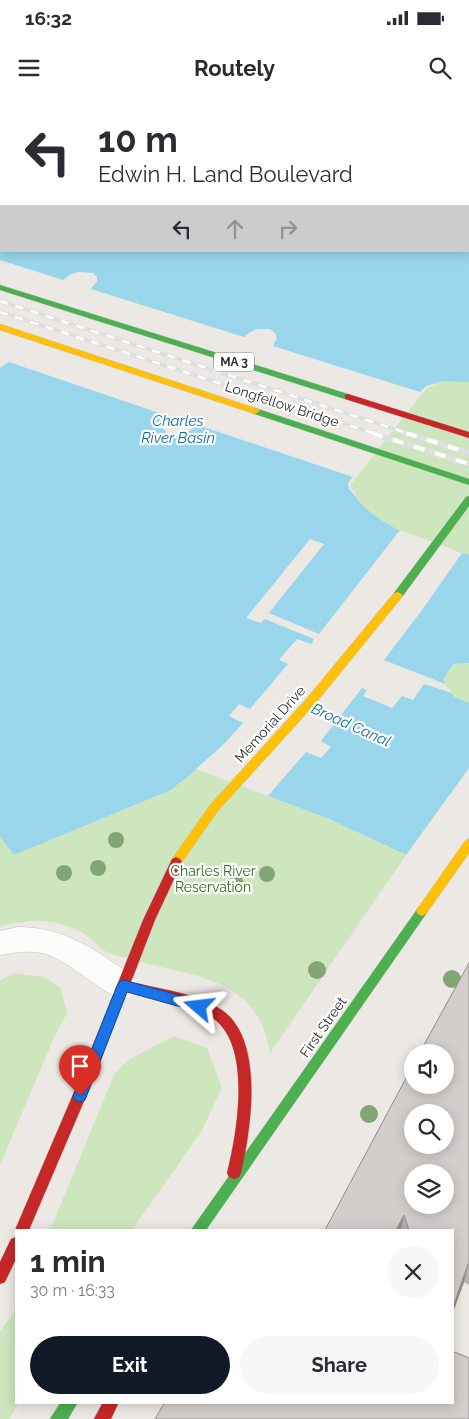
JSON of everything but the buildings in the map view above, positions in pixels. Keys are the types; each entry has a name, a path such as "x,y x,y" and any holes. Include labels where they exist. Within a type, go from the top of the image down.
{"main road":[{"name":"Longfellow Bridge","path":"0,287 469,435"},
{"name":"Longfellow Bridge","path":"0,327 469,482"},
{"name":"Memorial Drive","path":"22,1229 73,1113 160,897 181,854 205,820 344,662 438,543 469,499"},
{"name":"First Street","path":"207,1229 226,1191 469,844"},
{"path":"124,986 188,1002 211,1011 225,1020 235,1033 242,1056 245,1080 245,1111 236,1166 226,1191 199,1229"},
{"path":"0,1277 15,1246"},
{"path":"58,1419 69,1404"},
{"path":"102,1419 111,1404"}],"street":[{"path":"0,943 32,938 54,942 73,952 124,986"}],"green space":[{"path":"442,381 469,382 469,555 422,540 377,518 365,508 351,491 348,483 426,386"},
{"path":"469,663 469,703 454,697 443,680 453,664"},
{"name":"Charles River Reservation","path":"196,769 329,819 406,855 270,1053 263,1028 252,1009 238,994 220,984 201,977 112,954 100,948 88,936 77,930 55,923 34,921 0,927 0,837 14,855 171,790"},
{"path":"14,973 43,977 60,987 67,1013 53,1040 0,1165 0,980"},
{"path":"174,1036 207,1048 222,1088 201,1132 133,1229 50,1229 115,1073 128,1060"},
{"path":"15,1310 15,1404 18,1404 9,1419 0,1419 0,1332"}],"water":[{"name":"Charles River Basin","path":"0,252 469,252 469,382 442,381 426,386 348,483 350,490 365,508 378,518 423,540 469,555 469,663 453,664 443,680 454,697 469,703 469,884 329,819 197,769 171,790 14,855 0,837"}],"pier":[{"path":"0,260 63,280 71,274 78,272 93,273 97,277 97,281 91,289 244,337 258,329 270,329 277,338 273,346 420,392 426,386 442,383 427,388 351,484 351,488 357,495 349,489 348,483 353,477 198,425 178,436 169,434 162,428 163,422 168,416 9,362 0,368"},
{"path":"400,530 462,553 384,660 445,684 452,693 424,684 413,700 402,696 392,708 363,696 367,690 362,688 321,741 331,747 321,758 306,752 268,796 196,769 225,743 243,723 229,716 239,704 250,709 288,664 279,660 297,639 311,644 314,639 265,619 261,623 246,618 310,539 324,544 269,613 319,634"},
{"path":"469,768 469,884 406,855"}],"railway":[{"path":"0,301 410,434"},
{"path":"0,312 376,434"},
{"path":"372,433 469,464"},
{"path":"406,433 469,453"}],"traffic: fast":[{"path":"0,287 348,397"},
{"path":"255,411 469,482"},
{"path":"398,595 469,499"},
{"path":"199,1229 422,911"},
{"path":"58,1419 69,1404"}],"traffic: slow":[{"path":"0,327 255,411"},
{"path":"176,862 214,808 311,701 398,595"},
{"path":"422,911 469,844"}],"traffic: jam":[{"path":"348,397 469,435"},
{"path":"22,1229 84,1085 149,920 176,862"},
{"path":"124,986 192,1002 217,1013 225,1020 234,1034 241,1052 245,1094 241,1138 234,1173"},
{"path":"0,1277 15,1246"},
{"path":"102,1419 111,1404"}],"route":[{"path":"80,1096 124,986 188,1002 199,1007"}],"water label":[{"name":"Broad Canal","path":"351,725"}]}
